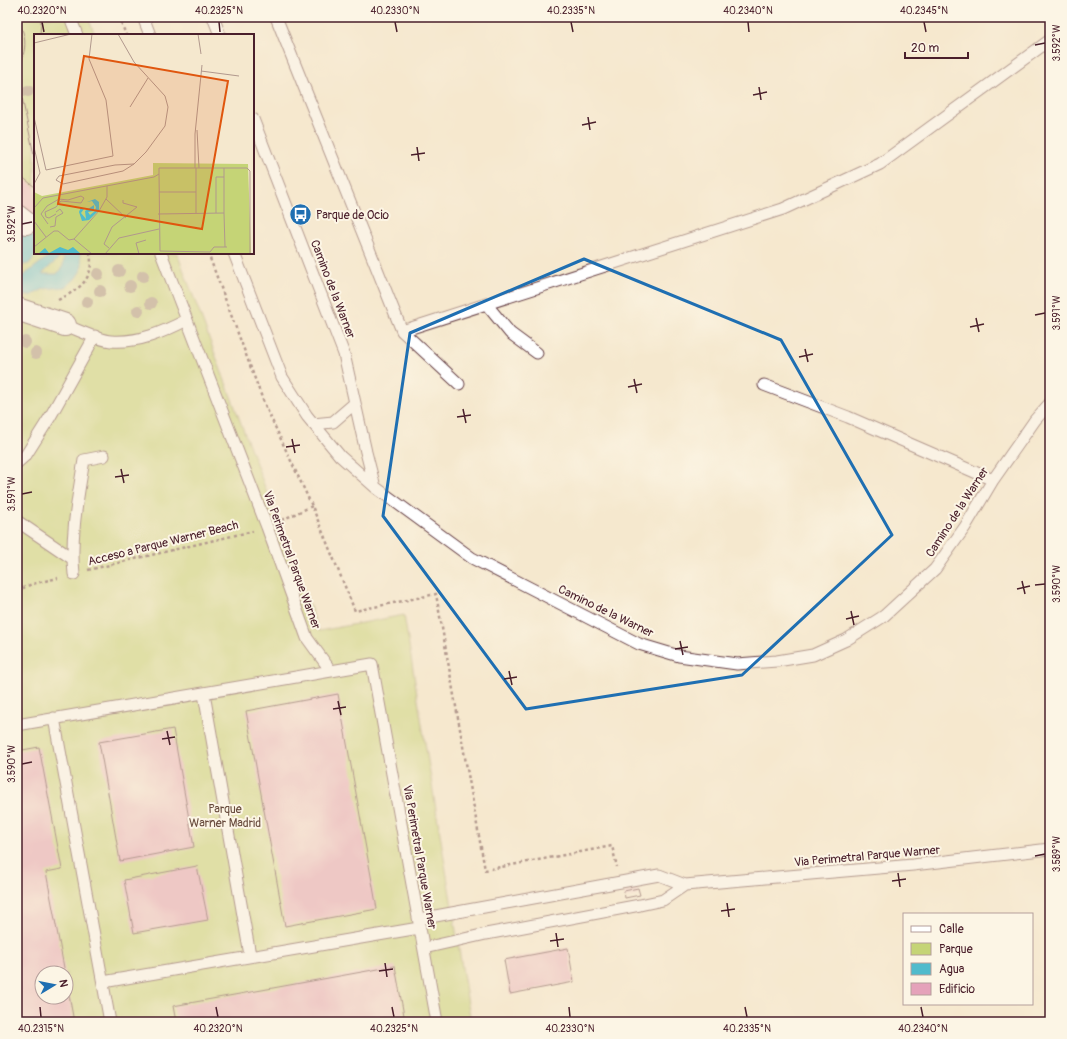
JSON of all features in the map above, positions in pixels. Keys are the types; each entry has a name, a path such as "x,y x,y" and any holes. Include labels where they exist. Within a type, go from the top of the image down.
{"street":[{"path":"24,311 65,325"}],"lane":[{"path":"70,17 77,34"},
{"path":"143,17 150,34"},
{"path":"213,17 220,34"},
{"path":"276,17 402,331 459,384"},
{"path":"402,331 783,209 799,202 880,164 1050,40"},
{"name":"Camino de la Warner","path":"254,123 344,354 375,488"},
{"name":"Via Perimetral Parque Warner","path":"161,254 267,527 307,638 331,671 372,664 437,1022"},
{"name":"Camino de la Warner","path":"234,254 282,377 313,424 340,456 375,488 472,558 639,644 679,656 737,664 777,661 813,655 846,640 884,616 935,568 965,527 993,480 1035,420 1050,402"},
{"path":"487,305 510,333 537,353"},
{"path":"65,325 110,341 139,340 159,334 187,320"},
{"path":"17,463 26,455 50,416 95,336"},
{"path":"764,385 848,417 993,480"},
{"path":"313,424 333,422 355,403"},
{"path":"74,574 73,559 76,505 84,460 104,456"},
{"path":"17,521 73,559"},
{"path":"17,725 331,671"},
{"path":"204,694 250,956"},
{"path":"54,718 110,1022"},
{"name":"Via Perimetral Parque Warner","path":"685,885 914,865 1050,848"},
{"path":"103,982 419,924 659,874 685,885"},
{"path":"424,948 486,934 663,900 685,885"}],"path":[{"path":"119,17 126,34"},
{"path":"24,311 80,289 89,274 90,254"},
{"path":"208,254 264,403 312,506 355,611 436,594 485,870 612,846 620,881"},
{"name":"Acceso a Parque Warner Beach","path":"17,591 32,584 267,527 312,506"}],"highlighted area":[{"path":"584,259 781,340 892,535 742,675 526,709 383,516 410,333"}],"green space":[{"name":"Parque Warner Madrid","path":"17,17 88,17 95,34 34,34 34,254 177,254 319,631 404,615 471,1022 17,1022"}],"water":[{"path":"17,221 34,237 34,254 36,254 29,264 17,266"},
{"path":"52,254 80,254 82,264 81,270 76,278 66,287 44,289 32,295 17,297 17,275 23,276","holes":["60,257 64,258 63,266 57,274 42,274"]}],"building":[{"path":"17,173 34,186 34,221 17,208"},
{"path":"338,694 377,909 285,926 246,711"},
{"path":"173,729 194,847 120,861 99,742"},
{"path":"39,747 62,869 46,872 63,965 34,965 34,1005 71,1005 74,1022 17,1022 17,751"},
{"path":"197,866 208,920 134,933 124,880"},
{"path":"638,888 640,895 625,898 624,891"},
{"path":"568,948 574,982 510,994 504,960"},
{"path":"395,966 405,1021 416,1019 417,1022 176,1022 173,1006"}],"tram line":[{"path":"40,17 40,34"},
{"path":"17,19 22,29 25,45 19,73 19,83 34,155"}],"place":[{"name":"Parque de Ocio","path":"300,215"}]}
